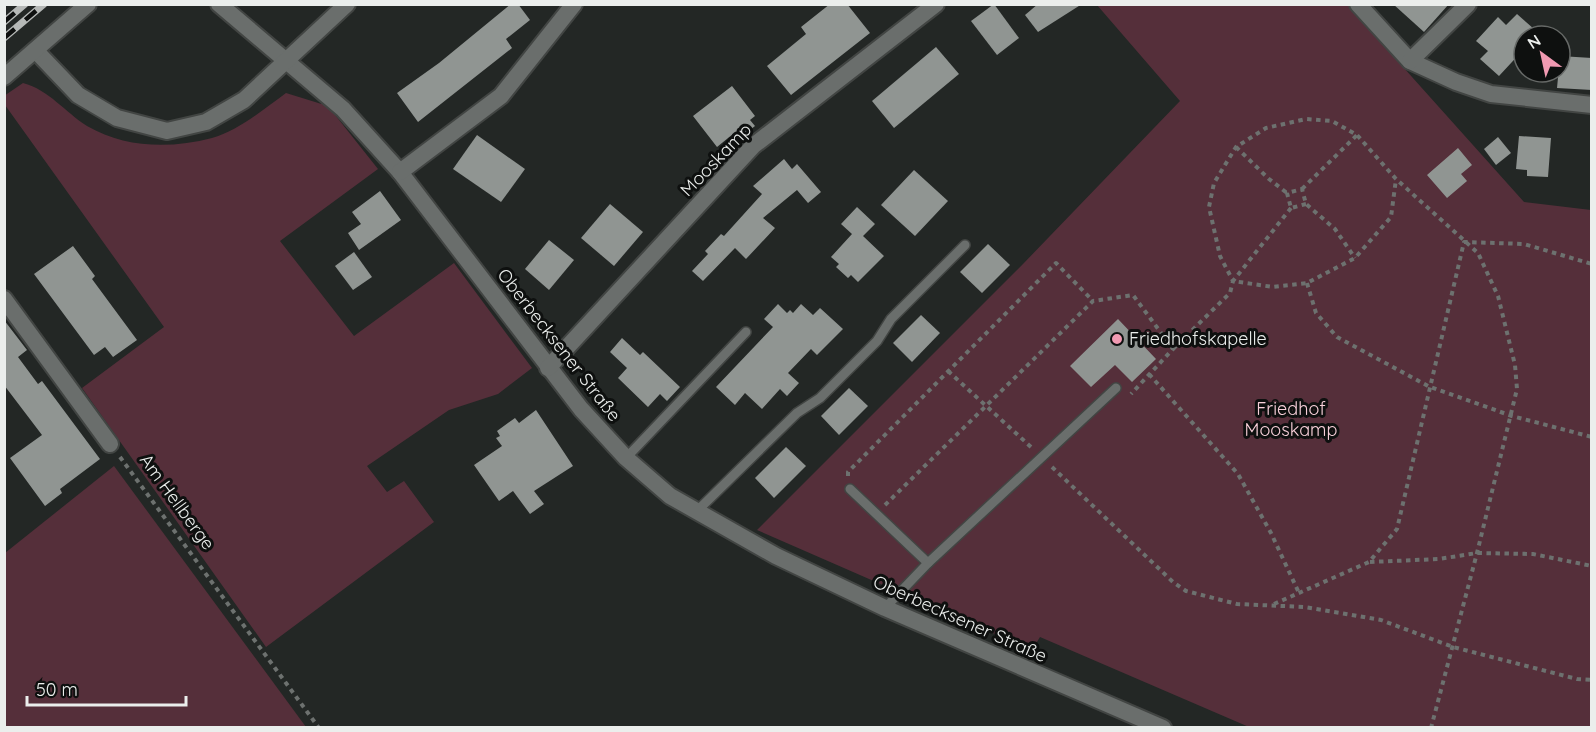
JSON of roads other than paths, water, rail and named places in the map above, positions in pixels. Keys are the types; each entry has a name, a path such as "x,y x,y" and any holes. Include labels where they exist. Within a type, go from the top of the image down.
{"street":[{"path":"4,77 88,4"},
{"name":"Oberbecksener Straße","path":"219,4 343,109 400,172 581,410 626,458 670,496 776,556 885,608 1163,728"},
{"path":"36,51 78,95 117,118 167,131 206,122 244,100 347,4"},
{"path":"400,172 501,96 574,4"},
{"name":"Mooskamp","path":"548,368 753,146 936,4"},
{"path":"1358,4 1410,61 1456,82 1491,94 1592,105"},
{"path":"1410,61 1468,4"},
{"path":"4,299 111,444"}],"lane":[{"path":"697,512 797,413 820,398 877,340 891,319 965,245"},
{"path":"626,458 746,332"},
{"path":"885,608 928,563 1116,388"},
{"path":"850,489 928,563"}],"railway":[{"path":"4,22 25,4"},
{"path":"4,38 44,4"}],"place":[{"name":"Friedhofskapelle","path":"1117,339"}],"park label":[{"name":"Friedhof Mooskamp","path":"1291,419"}]}
